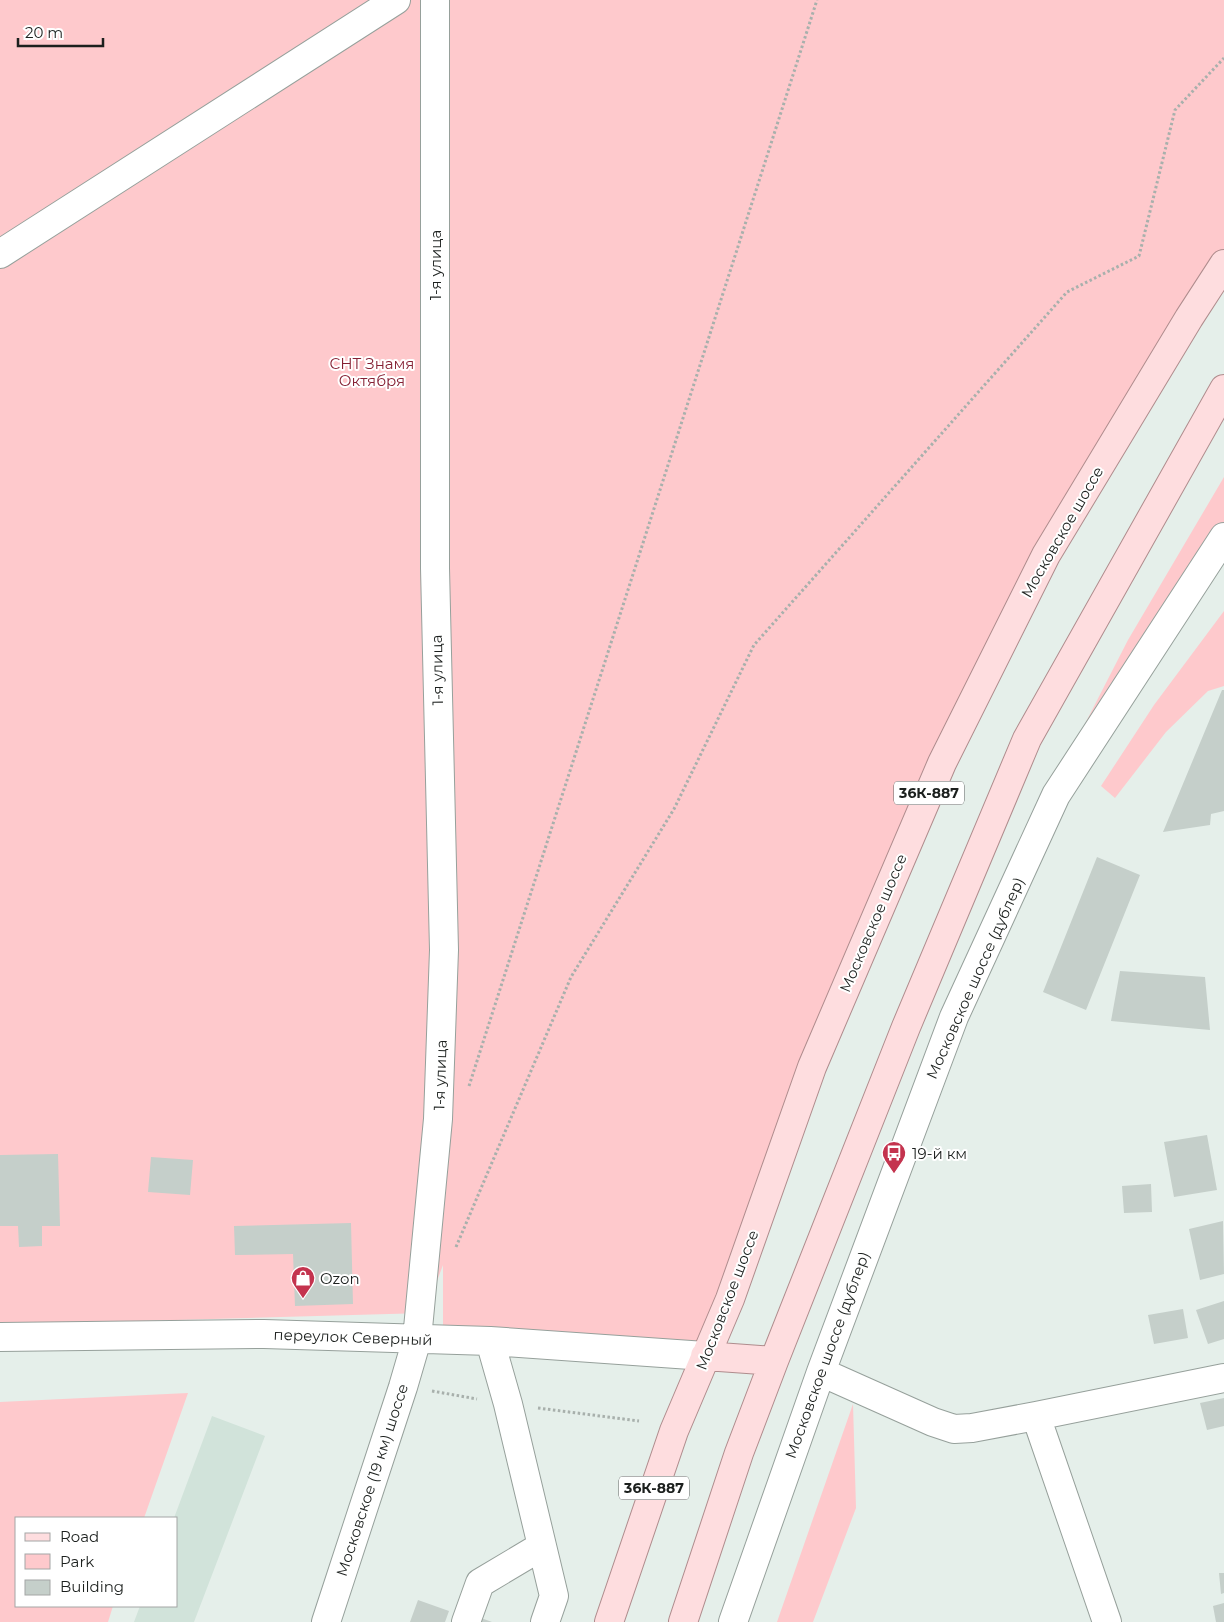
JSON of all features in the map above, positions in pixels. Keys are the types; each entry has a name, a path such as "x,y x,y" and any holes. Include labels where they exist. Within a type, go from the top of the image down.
{"main road":[{"name":"Московское шоссе","path":"609,1622 674,1431 730,1299 812,1067 942,763 1046,555 1189,318 1224,264"},
{"path":"683,1622 739,1453 774,1361 906,1027 1027,739 1224,389"},
{"path":"705,1356 774,1361"}],"street":[{"path":"0,254 396,0"},
{"name":"1-я улица","path":"416,1339 438,1119 444,950 435,568 435,0"},
{"name":"Московское шоссе (дублер)","path":"733,1622 821,1372 954,1018 1056,796 1224,537"},
{"name":"переулок Северный","path":"0,1337 264,1334 490,1341 705,1356"},
{"name":"Московское (19 км) шоссе","path":"326,1622 403,1387 416,1339"},
{"path":"490,1341 508,1404 554,1596 545,1622"},
{"path":"821,1372 933,1422 954,1429 972,1428 1036,1416 1224,1378"},
{"path":"1036,1416 1107,1622"},
{"path":"466,1622 480,1583 542,1546"}],"path":[{"path":"468,1089 817,0"},
{"path":"455,1248 571,977 674,809 754,645 1067,292 1139,256 1175,110 1224,58"},
{"path":"403,1387 508,1404 639,1421"}],"shaded area":[{"path":"212,1416 265,1436 194,1622 134,1622 140,1607 178,1607 178,1517 174,1517"}],"green space":[{"name":"СНТ Знамя Октября","path":"0,0 1224,0 1224,283 1037,573 705,1356 443,1340 443,1265 425,1313 0,1325"},
{"path":"1224,477 1224,526 1050,792 1128,640"},
{"path":"1224,611 1224,686 1208,691 1166,732 1115,798 1101,786 1154,705"},
{"path":"188,1393 144,1517 15,1517 15,1607 113,1607 108,1622 0,1622 0,1402"},
{"path":"853,1404 856,1508 813,1622 777,1622"}],"building":[{"path":"1222,690 1224,690 1224,811 1211,814 1210,825 1163,832"},
{"path":"1097,857 1140,875 1086,1010 1043,992"},
{"path":"1120,971 1205,977 1210,1030 1111,1021"},
{"path":"1207,1135 1217,1190 1174,1197 1164,1142"},
{"path":"58,1154 60,1226 42,1226 42,1246 19,1247 18,1226 0,1226 0,1155"},
{"path":"151,1157 193,1160 190,1195 148,1192"},
{"path":"1151,1184 1152,1212 1124,1213 1122,1186"},
{"path":"1223,1221 1224,1274 1200,1280 1189,1229"},
{"path":"351,1223 353,1304 295,1306 293,1254 235,1255 234,1226"},
{"path":"1224,1301 1224,1339 1208,1344 1196,1310"},
{"path":"1183,1309 1188,1338 1154,1344 1148,1315"},
{"path":"1224,1398 1224,1426 1207,1430 1200,1403"},
{"path":"1219,1573 1224,1573 1224,1593 1221,1594"},
{"path":"418,1600 449,1611 445,1622 410,1622"},
{"path":"1224,1603 1224,1622 1216,1622 1213,1606"},
{"path":"470,1614 492,1622 467,1622"}],"place":[{"name":"19-й км","path":"894,1174"},
{"name":"Ozon","path":"303,1299"}]}
